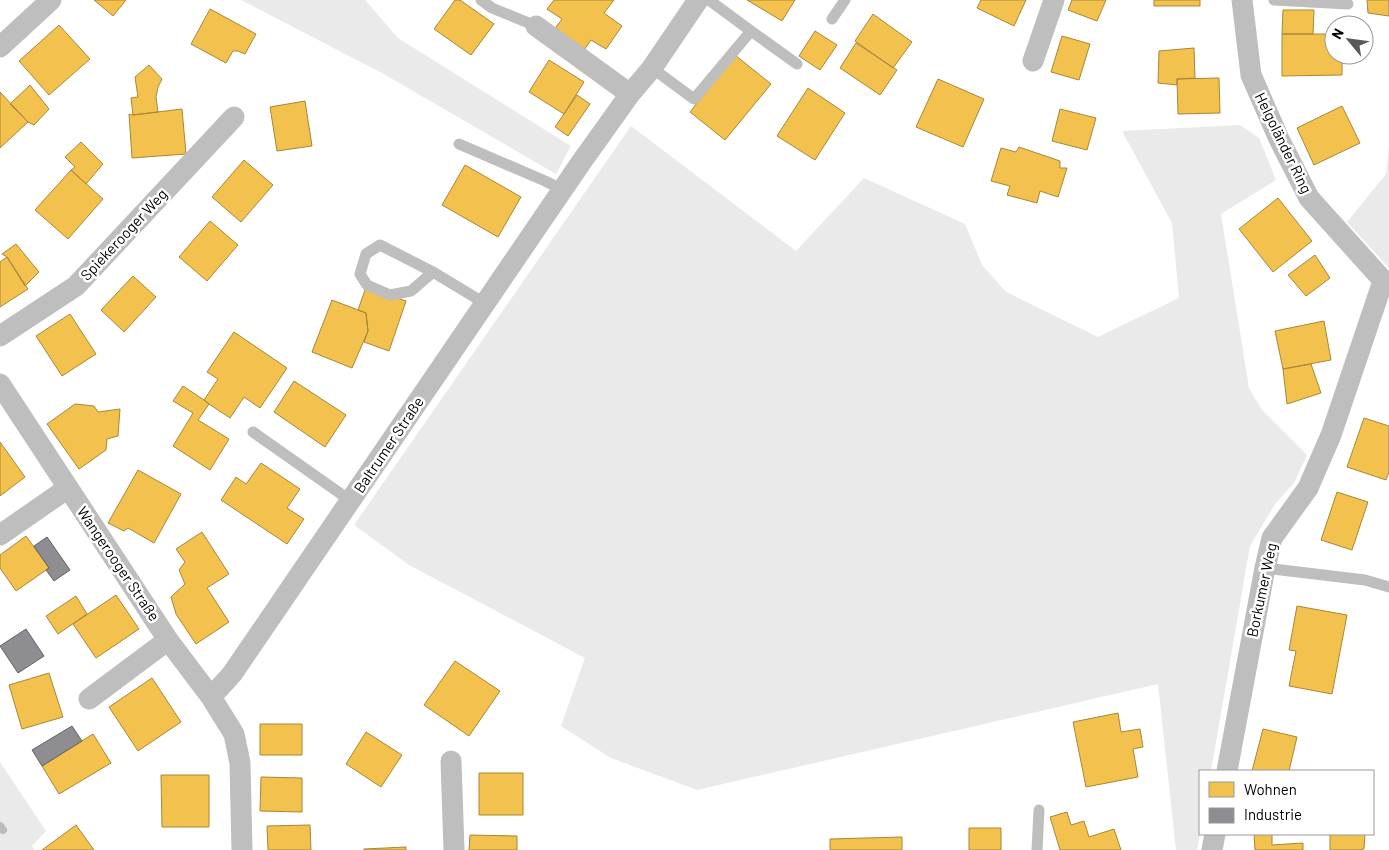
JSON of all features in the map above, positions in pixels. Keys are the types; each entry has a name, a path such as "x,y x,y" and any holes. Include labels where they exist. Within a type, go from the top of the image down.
{"street":[{"path":"0,47 51,0"},
{"name":"Baltrumer Straße","path":"211,697 232,674 563,190 630,94 652,68 698,0"},
{"path":"1033,61 1054,0"},
{"name":"Helgoländer Ring","path":"1242,0 1251,75 1279,138 1309,198 1386,284"},
{"path":"536,26 630,94"},
{"name":"Spiekerooger Weg","path":"0,336 76,286 234,117"},
{"name":"Borkumer Weg","path":"1227,770 1272,538 1308,488 1330,435 1386,284"},
{"name":"Wangerooger Straße","path":"0,384 168,640 211,697 234,734 240,763 242,850"},
{"path":"0,535 68,488"},
{"path":"89,699 168,640"},
{"path":"451,761 454,850"},
{"path":"1212,850 1215,835"}],"lane":[{"path":"481,0 492,8 536,26"},
{"path":"709,0 797,64"},
{"path":"832,19 845,0"},
{"path":"1274,0 1348,4"},
{"path":"652,68 694,99 751,31"},
{"path":"459,144 563,190"},
{"path":"434,272 411,291 390,295 367,285 360,274 366,254 380,245 434,272 486,304"},
{"path":"253,432 351,501"},
{"path":"1265,568 1365,580 1389,587"},
{"path":"1037,850 1039,810"}],"shaded area":[{"path":"241,0 365,0 398,38 571,146 556,174 382,73"},
{"path":"1240,125 1259,138 1276,180 1221,214 1249,388 1262,410 1307,455 1294,483 1275,504 1250,546 1211,770 1199,770 1200,835 1197,850 1176,850 1158,684 697,790 611,758 561,726 585,658 409,565 354,525 631,126 796,251 864,178 965,224 982,265 1006,292 1098,337 1179,298 1172,223 1122,131"},
{"path":"1389,145 1389,268 1347,222 1386,174"},
{"path":"0,762 46,831 32,846 34,850 0,850"}],"building: Wohnen":[{"path":"94,0 126,0 113,16"},
{"path":"455,0 460,0 494,24 471,55 434,29"},
{"path":"554,0 614,0 604,13 622,26 606,49 591,40 584,50 554,30 562,19 547,9"},
{"path":"747,0 795,0 782,21"},
{"path":"981,0 1026,0 1014,26 977,8"},
{"path":"1072,0 1106,0 1097,21 1068,10"},
{"path":"1154,0 1200,0 1200,6 1154,6"},
{"path":"1367,0 1389,0 1389,16 1368,13"},
{"path":"210,9 256,34 245,54 233,51 226,63 191,44"},
{"path":"1283,10 1314,10 1313,34 1282,34"},
{"path":"873,14 912,42 893,68 855,41"},
{"path":"59,25 90,59 49,95 19,61"},
{"path":"815,31 837,45 820,70 799,56"},
{"path":"1282,34 1324,34 1324,65 1342,65 1342,75 1282,76"},
{"path":"1062,36 1090,44 1079,80 1051,72"},
{"path":"856,43 897,70 880,95 840,68"},
{"path":"1194,48 1195,78 1177,79 1177,85 1158,83 1159,51"},
{"path":"735,55 771,84 725,140 690,112"},
{"path":"549,60 584,82 564,114 529,92"},
{"path":"149,65 162,79 156,97 158,112 133,115 131,98 138,97 135,77"},
{"path":"1219,78 1220,113 1178,114 1177,79"},
{"path":"938,79 984,99 963,147 916,127"},
{"path":"30,85 49,109 34,125 28,122 10,104"},
{"path":"808,88 845,113 815,160 777,136"},
{"path":"0,92 28,122 0,148"},
{"path":"577,95 590,104 568,136 555,127"},
{"path":"305,101 312,146 277,151 270,107"},
{"path":"1342,106 1360,143 1314,165 1297,128"},
{"path":"182,109 186,154 132,158 129,114"},
{"path":"1060,109 1096,118 1087,150 1052,141"},
{"path":"81,142 103,164 86,184 71,170 75,167 65,157"},
{"path":"1019,147 1060,161 1060,168 1067,168 1058,197 1040,191 1037,203 1007,195 1010,186 991,181 1001,148 1016,152"},
{"path":"244,160 273,185 241,222 212,197"},
{"path":"465,165 521,197 498,237 442,205"},
{"path":"71,170 103,199 68,239 35,210"},
{"path":"1278,198 1312,241 1273,272 1239,229"},
{"path":"210,221 238,245 207,281 179,257"},
{"path":"16,244 39,272 25,286 7,257 2,254"},
{"path":"1315,255 1330,278 1306,296 1288,275"},
{"path":"7,257 28,289 0,307 0,262"},
{"path":"133,276 156,297 124,332 101,310"},
{"path":"366,287 406,301 389,351 364,342 368,331 366,313 358,310"},
{"path":"332,300 366,313 368,331 352,368 312,352"},
{"path":"70,314 96,354 62,376 36,336"},
{"path":"1324,321 1331,360 1283,369 1275,331"},
{"path":"234,332 287,368 260,408 244,397 230,418 204,400 218,379 207,372"},
{"path":"1311,364 1321,393 1287,404 1283,369"},
{"path":"294,381 346,415 325,447 274,412"},
{"path":"183,386 209,404 198,420 229,439 210,470 173,446 193,413 173,401"},
{"path":"75,404 94,406 98,412 120,409 118,436 107,439 106,450 79,469 47,424"},
{"path":"1364,418 1389,426 1389,472 1386,480 1347,467"},
{"path":"0,442 25,477 0,496"},
{"path":"261,463 300,489 287,508 304,519 287,544 221,500 236,477 246,484"},
{"path":"138,470 181,494 154,543 128,528 124,531 108,523"},
{"path":"1337,492 1368,502 1352,550 1321,540"},
{"path":"202,532 229,574 207,588 229,622 196,644 176,614 171,597 185,584 179,570 185,562 176,549"},
{"path":"26,536 49,568 16,591 0,568 0,555"},
{"path":"116,595 139,629 96,658 73,624"},
{"path":"76,596 87,614 58,634 46,616"},
{"path":"1297,606 1347,615 1332,694 1289,686 1296,651 1289,650"},
{"path":"455,661 500,691 469,736 424,705"},
{"path":"49,673 63,717 22,729 9,685"},
{"path":"152,678 181,722 138,751 109,707"},
{"path":"1118,713 1121,732 1140,729 1143,747 1133,749 1138,777 1086,787 1073,722"},
{"path":"260,724 302,724 302,755 260,755"},
{"path":"1263,729 1297,737 1289,770 1252,770"},
{"path":"366,732 402,755 381,787 346,764"},
{"path":"93,734 111,763 59,794 42,766"},
{"path":"479,773 523,773 523,815 479,815"},
{"path":"161,775 209,775 209,827 162,827"},
{"path":"261,777 302,778 302,812 260,811"},
{"path":"1067,812 1071,825 1084,821 1089,837 1114,829 1121,850 1060,850 1050,817"},
{"path":"76,825 94,850 42,850"},
{"path":"310,825 311,850 268,850 267,826"},
{"path":"969,828 1001,828 1001,850 969,850"},
{"path":"470,835 517,836 517,850 469,850"},
{"path":"1254,835 1272,835 1272,845 1303,843 1303,850 1255,850"},
{"path":"1330,835 1365,835 1364,849 1330,850"},
{"path":"902,837 902,850 830,850 830,839"},
{"path":"406,847 406,850 364,850 364,849"}],"building: Industrie":[{"path":"47,537 70,570 54,581 46,570 49,568 34,546"},
{"path":"26,629 44,656 18,673 0,646"},
{"path":"72,726 82,741 42,766 32,750"}],"waterway":[{"path":"0,826 3,830"}]}
